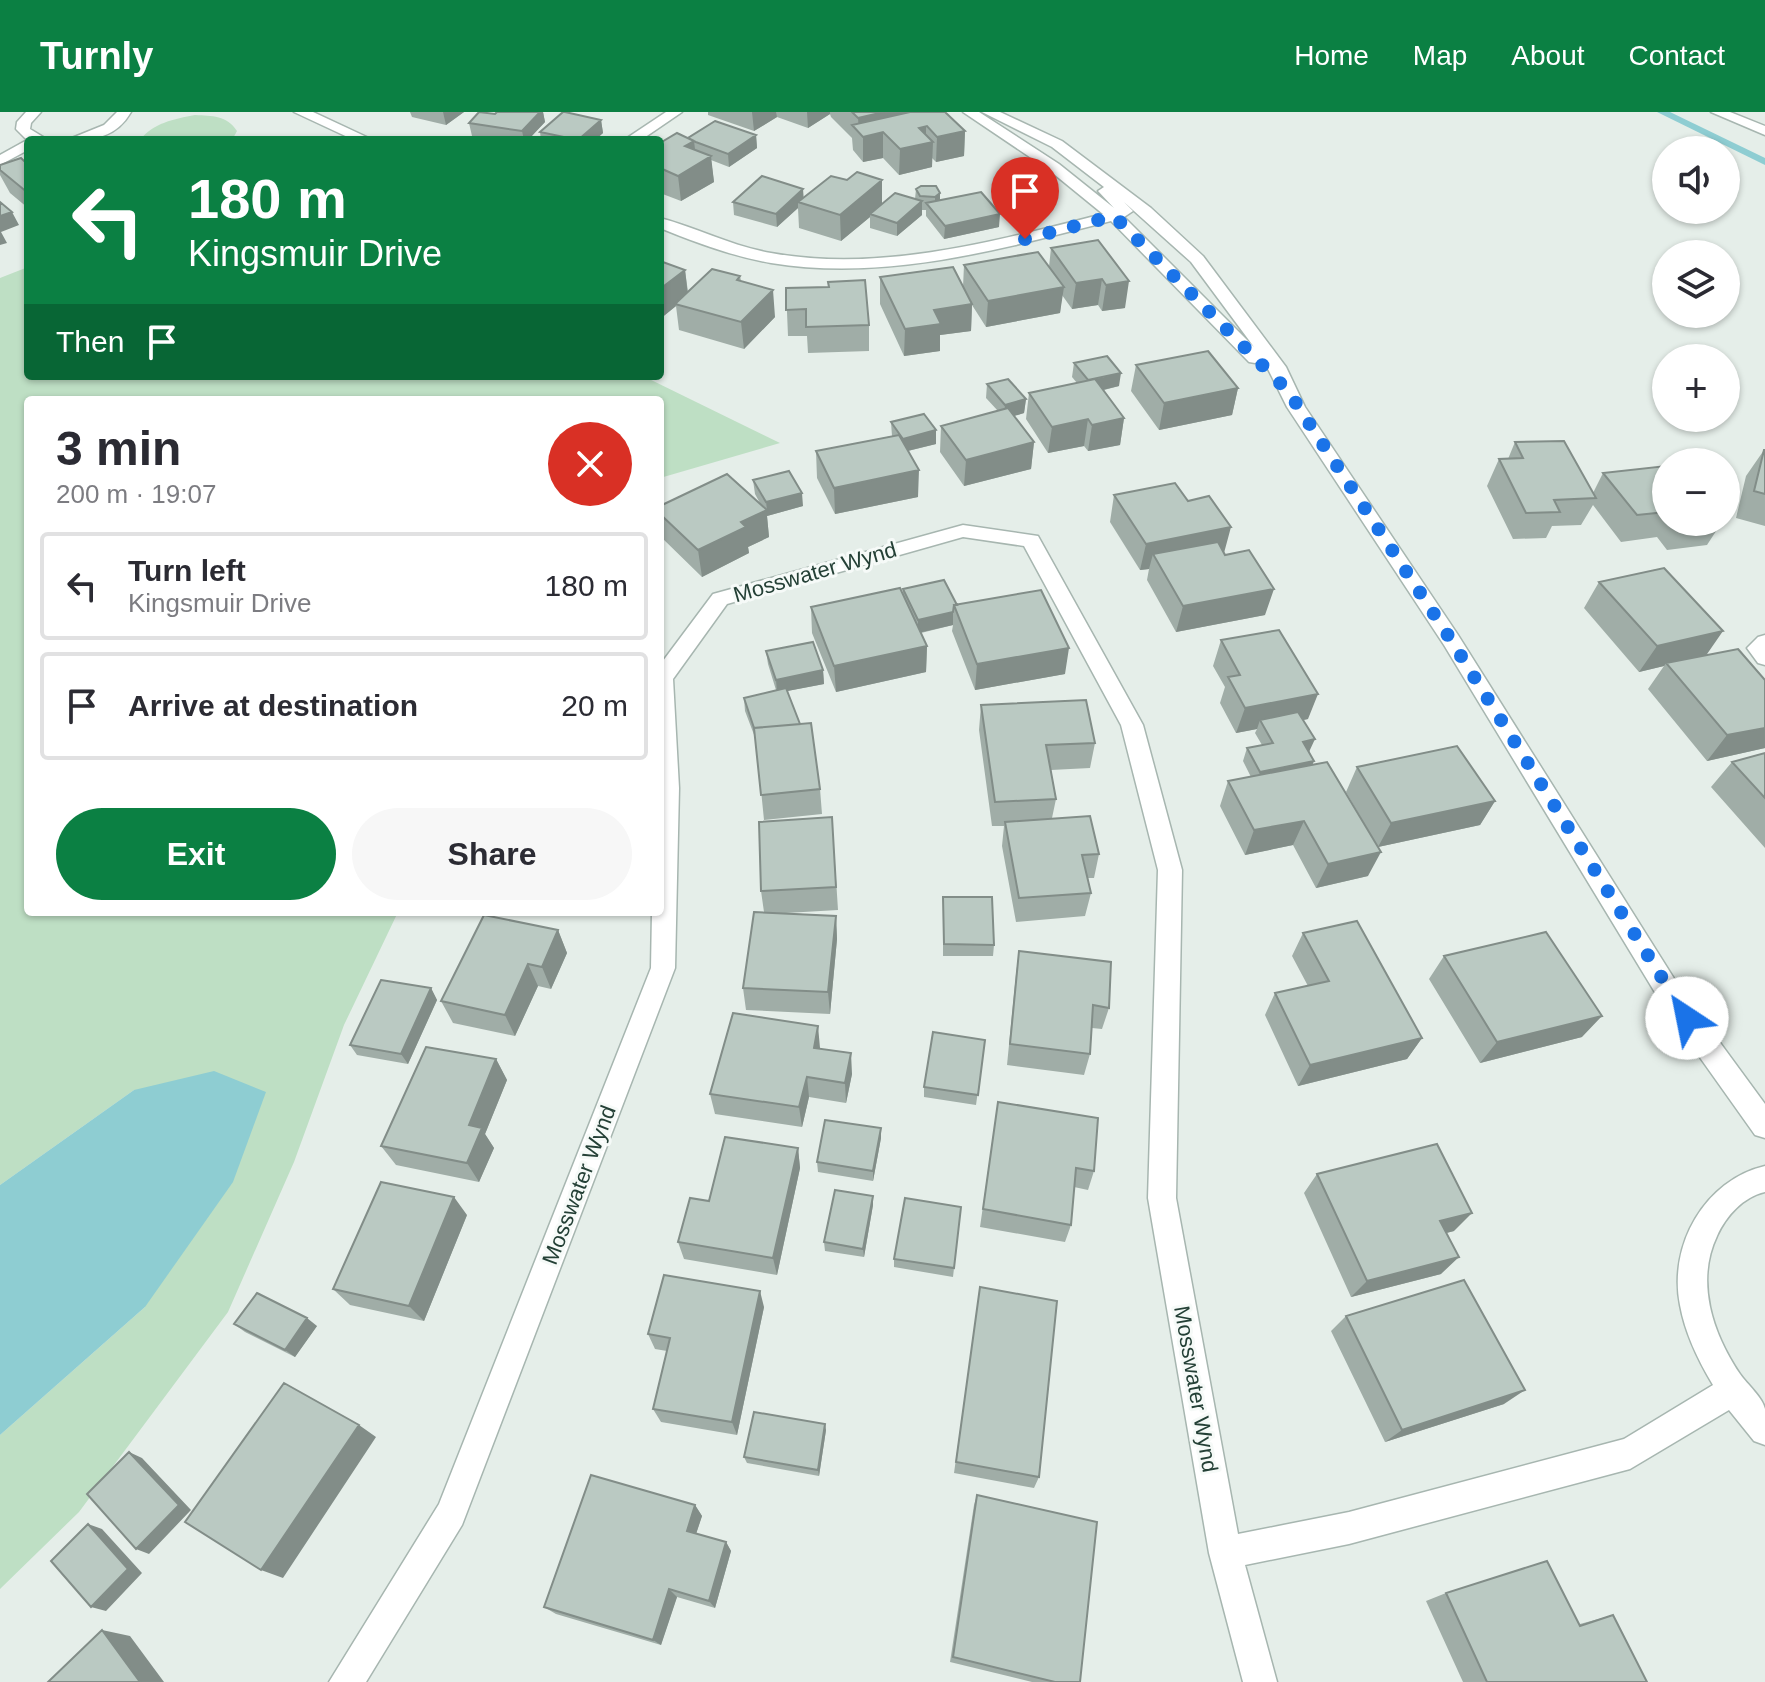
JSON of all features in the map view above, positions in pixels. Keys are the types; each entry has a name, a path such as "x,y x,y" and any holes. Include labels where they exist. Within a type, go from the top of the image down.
{"street":[{"path":"32,136 23,129 24,122 34,112"},
{"path":"86,136 111,128 120,121 124,112"},
{"path":"301,112 357,136"},
{"path":"637,136 675,112"},
{"path":"970,112 1054,167 1114,216 1288,391"},
{"path":"989,112 1063,148 1146,211 1197,259 1277,367 1288,391 1451,640 1671,996 1765,1126"},
{"path":"1718,112 1765,131"},
{"path":"0,161 24,146"},
{"path":"664,225 725,249 815,263 869,264 966,253 1125,211 1063,148"},
{"name":"Mosswater Wynd","path":"664,675 720,599 963,531 1031,541 1132,725 1170,870 1162,1198 1225,1553 1260,1682"},
{"path":"1765,642 1757,648 1765,658"},
{"name":"Mosswater Wynd","path":"346,1682 451,1514 663,968 668,788 664,715"},
{"path":"1765,1179 1721,1202 1696,1240 1692,1298 1699,1330 1731,1391 1765,1430"},
{"path":"1225,1553 1349,1528 1630,1453 1731,1391"}],"green space":[{"path":"195,115 213,116 224,119 237,131 234,136 143,136 172,120"},
{"path":"24,269 24,380 651,380 780,443 664,477 664,396 24,396 24,916 396,916 344,1025 294,1162 228,1312 79,1512 0,1589 0,1435 145,1307 134,1090 0,1185 0,278"}],"water":[{"path":"214,1071 266,1092 233,1182 145,1307 0,1435 0,1185 134,1090"}],"building":[{"path":"479,112 540,112 522,131 469,123"},
{"path":"563,112 601,120 583,136 540,132"},
{"path":"852,112 884,112 858,118"},
{"path":"910,112 945,112 965,131 937,137 927,126 919,128 933,142 900,149 883,132 863,137 852,125"},
{"path":"715,121 756,135 728,154 688,138"},
{"path":"677,133 694,141 685,146 711,156 678,176 664,170 664,141"},
{"path":"21,158 24,161 24,190 0,170 0,165"},
{"path":"857,172 882,180 840,215 798,202 831,176 847,180"},
{"path":"762,176 803,189 776,214 733,202"},
{"path":"936,186 940,193 935,197 920,196 916,189"},
{"path":"981,192 1000,214 945,226 926,203"},
{"path":"895,193 922,201 897,223 870,214"},
{"path":"0,202 12,212 0,216"},
{"path":"1098,240 1129,281 1106,285 1102,279 1076,283 1051,248"},
{"path":"1038,252 1064,287 988,301 964,265"},
{"path":"664,262 685,270 664,286"},
{"path":"953,267 972,304 934,310 941,324 905,329 880,277"},
{"path":"712,269 740,276 737,280 773,290 741,322 675,304"},
{"path":"865,280 869,325 806,327 806,309 786,310 786,288 829,287 828,282"},
{"path":"1208,351 1238,388 1164,403 1136,365"},
{"path":"1107,356 1121,373 1088,380 1074,363"},
{"path":"1008,379 1026,399 1005,405 987,384"},
{"path":"1095,379 1124,418 1092,425 1088,419 1052,427 1029,393"},
{"path":"1008,408 1034,442 966,460 941,426"},
{"path":"924,414 936,430 903,439 891,422"},
{"path":"899,435 919,470 834,488 816,451"},
{"path":"1564,441 1596,498 1554,500 1560,512 1526,513 1499,459 1523,458 1515,442"},
{"path":"1765,450 1765,494 1754,491"},
{"path":"1652,468 1652,513 1637,515 1603,473"},
{"path":"789,471 802,493 766,502 753,480"},
{"path":"727,474 767,510 741,522 746,527 698,550 664,518 664,504"},
{"path":"1175,483 1188,501 1209,496 1231,527 1146,544 1114,495"},
{"path":"1218,542 1225,555 1249,550 1274,589 1183,606 1153,554"},
{"path":"1664,568 1723,631 1657,646 1599,582"},
{"path":"944,580 957,605 954,605 953,612 918,620 903,589"},
{"path":"900,588 927,646 834,666 811,607"},
{"path":"1041,590 1069,648 977,664 954,605"},
{"path":"1279,630 1318,694 1245,708 1228,677 1240,675 1221,640"},
{"path":"813,642 823,670 776,680 766,651"},
{"path":"1738,649 1765,680 1765,728 1727,735 1666,663"},
{"path":"786,688 800,724 754,728 744,698"},
{"path":"1086,700 1095,743 1046,745 1056,799 995,802 981,705"},
{"path":"1298,712 1315,739 1303,742 1314,761 1260,772 1247,748 1273,743 1260,720"},
{"path":"811,723 820,789 761,795 754,728"},
{"path":"1457,746 1495,801 1391,823 1357,767"},
{"path":"1765,753 1765,798 1732,762"},
{"path":"1327,762 1381,852 1328,864 1304,821 1254,830 1228,781"},
{"path":"1090,816 1099,854 1082,855 1091,893 1019,898 1005,822"},
{"path":"832,817 836,887 761,891 759,822"},
{"path":"943,897 992,897 994,945 944,944"},
{"path":"754,912 836,916 828,992 743,988"},
{"path":"484,916 558,930 542,967 528,964 505,1015 441,1001"},
{"path":"1357,921 1422,1038 1310,1065 1275,993 1329,981 1303,933"},
{"path":"1546,932 1602,1016 1497,1042 1444,956"},
{"path":"1019,951 1111,962 1109,1008 1093,1005 1090,1054 1010,1044"},
{"path":"381,980 431,988 401,1054 350,1045"},
{"path":"733,1013 818,1026 814,1048 851,1053 845,1083 807,1077 799,1107 710,1094"},
{"path":"933,1032 985,1040 978,1095 924,1087"},
{"path":"426,1047 496,1059 469,1125 482,1128 467,1163 381,1146"},
{"path":"998,1102 1098,1118 1094,1171 1076,1168 1071,1225 983,1209"},
{"path":"825,1120 881,1128 873,1171 817,1162"},
{"path":"725,1137 798,1148 773,1258 678,1242 690,1198 709,1201"},
{"path":"1437,1144 1472,1213 1440,1221 1459,1257 1367,1281 1317,1174"},
{"path":"381,1182 454,1197 409,1306 333,1289"},
{"path":"835,1190 873,1196 863,1249 824,1242"},
{"path":"905,1198 961,1207 954,1268 894,1259"},
{"path":"664,1275 760,1291 732,1422 653,1409 670,1338 648,1334"},
{"path":"1464,1280 1525,1390 1402,1430 1346,1316"},
{"path":"980,1287 1057,1301 1039,1477 956,1462"},
{"path":"257,1293 307,1318 285,1350 234,1324"},
{"path":"284,1383 359,1425 261,1570 185,1522"},
{"path":"754,1412 825,1424 818,1470 744,1457"},
{"path":"129,1452 179,1505 136,1549 87,1494"},
{"path":"591,1475 695,1505 687,1531 726,1542 709,1601 669,1589 653,1640 544,1607"},
{"path":"977,1495 1097,1522 1080,1682 1055,1682 953,1657"},
{"path":"88,1524 128,1569 91,1607 51,1561"},
{"path":"1547,1561 1580,1626 1613,1615 1647,1682 1487,1682 1446,1593"},
{"path":"102,1630 140,1682 48,1682"}],"waterway":[{"path":"1662,112 1765,162"}],"route":[{"path":"1025,239 1114,216 1288,391 1451,640 1687,1018"}]}
